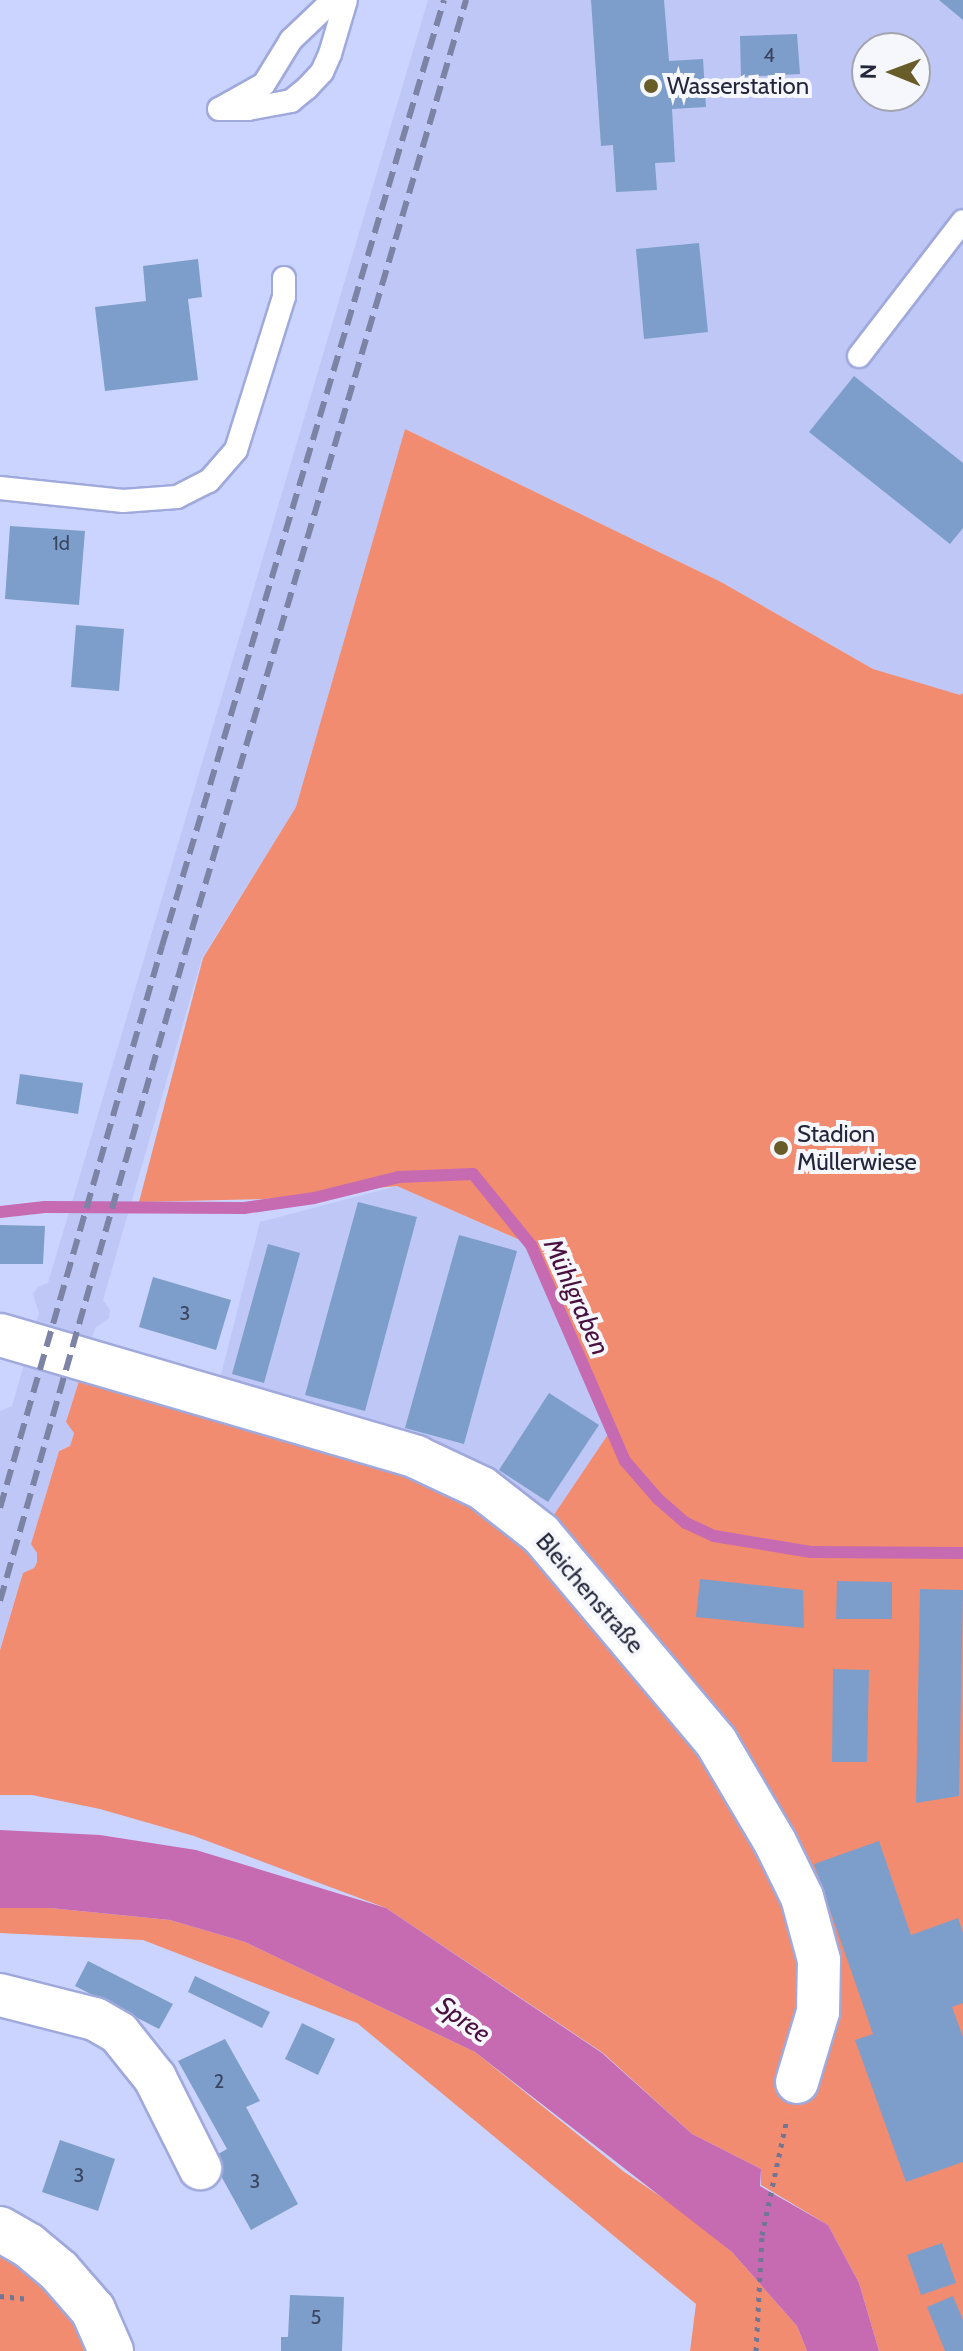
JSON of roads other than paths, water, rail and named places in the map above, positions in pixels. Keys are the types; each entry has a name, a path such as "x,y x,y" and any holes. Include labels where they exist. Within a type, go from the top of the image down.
{"street":[{"name":"Bleichenstraße","path":"0,1335 416,1457 482,1488 541,1534 716,1742 775,1842 802,1897 819,1960 818,2012 797,2082"},
{"path":"0,1995 95,2019 119,2033 155,2078 200,2168"},
{"path":"0,2229 28,2245 59,2271 93,2310 111,2351"}],"lane":[{"path":"333,0 291,40 264,84 219,109 248,109 291,101 307,88 330,54 346,0"},
{"path":"859,356 963,221"},
{"path":"0,488 123,501 177,497 209,481 236,450 284,297 284,278"}],"water":[{"name":"Spree","path":"0,1830 100,1835 196,1850 386,1908 602,2053 692,2134 761,2169 760,2186 828,2225 859,2283 879,2351 807,2351 797,2326 732,2252 475,2052 245,1942 170,1920 50,1908 0,1908"}],"waterway":[{"name":"Mühlgraben","path":"0,1212 45,1207 244,1208 314,1198 399,1177 473,1174 531,1245 625,1461 658,1499 686,1523 714,1536 811,1552 963,1553"}],"railway":[{"path":"0,1508 162,946 444,0"},
{"path":"0,1601 185,953 466,0"}],"place":[{"name":"Wasserstation","path":"651,86"},
{"name":"Stadion Müllerwiese","path":"781,1148"}]}
